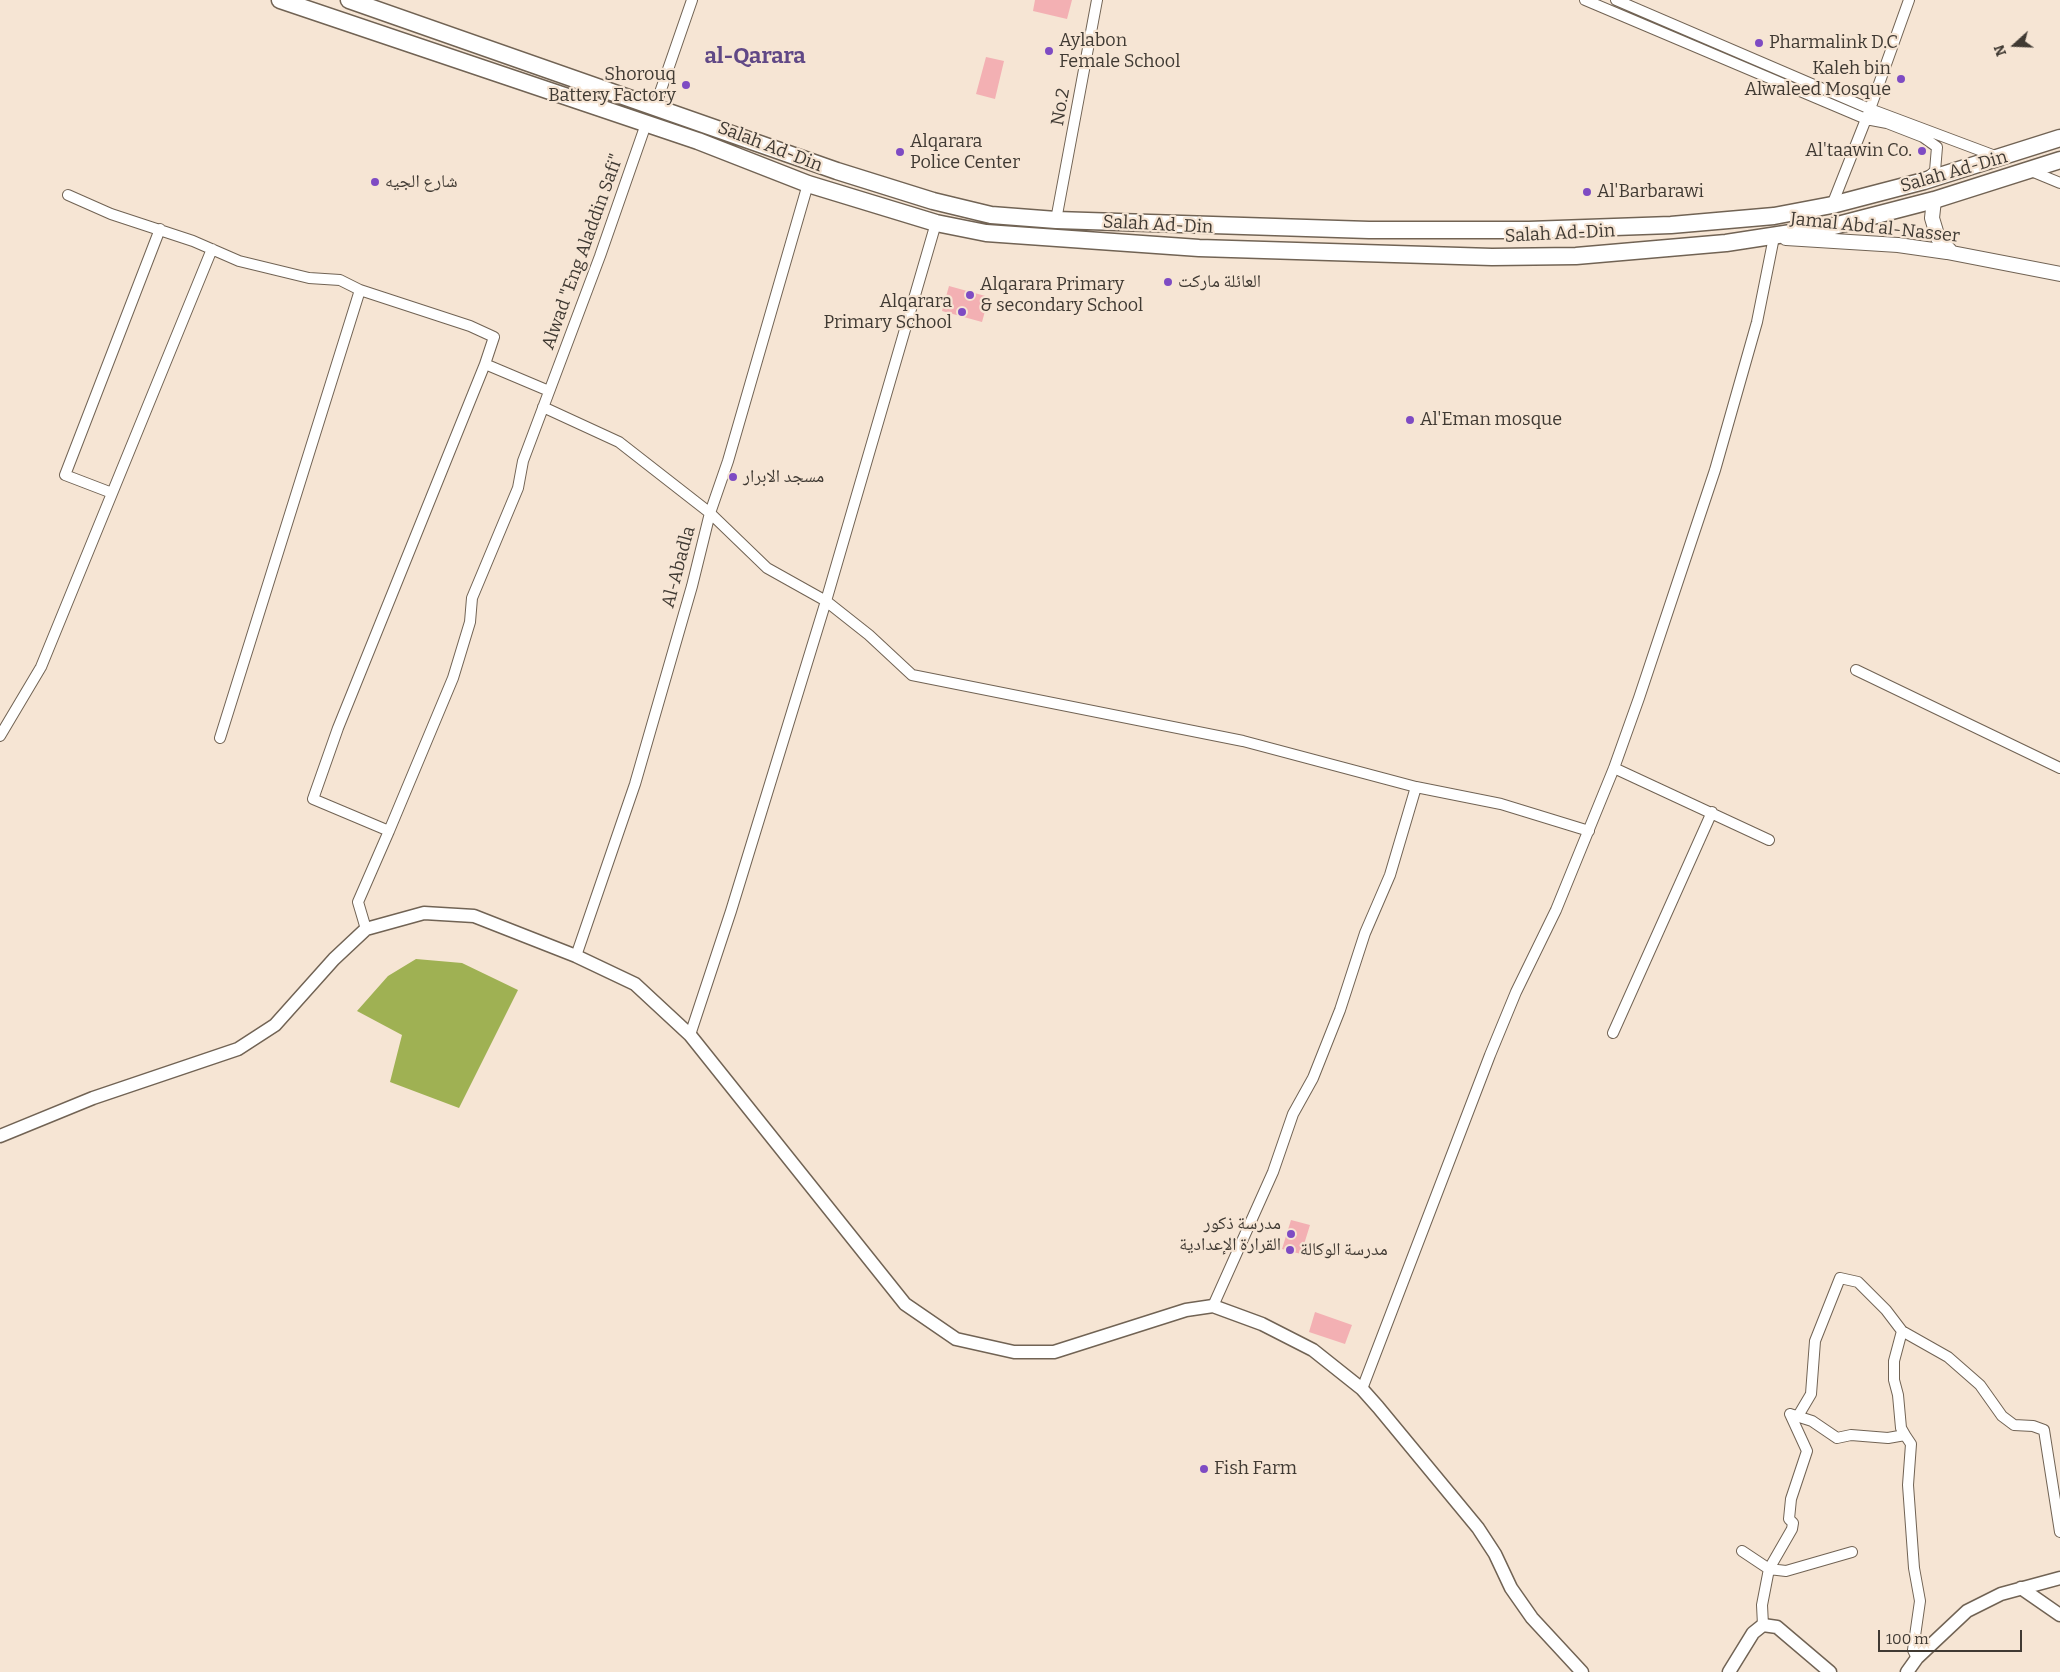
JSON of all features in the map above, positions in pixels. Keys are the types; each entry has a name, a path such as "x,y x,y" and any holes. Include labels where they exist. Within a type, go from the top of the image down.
{"highway":[{"name":"Salah Ad-Din","path":"280,0 646,124 808,184 936,223 986,233 1152,246 1482,257 1576,256 1774,237 1830,227 1934,200 2031,171 2060,160"},
{"name":"Salah Ad-Din","path":"349,0 780,151 933,201 991,215 1056,220 1368,230 1482,231 1671,225 1774,216 1832,206 1924,181 2060,138"},
{"path":"730,154 729,144 739,136"},
{"path":"774,171 782,167 784,162 780,151"},
{"path":"1482,231 1491,244 1482,257"}],"main road":[{"path":"1934,200 1932,218 1938,238 1952,253"},
{"name":"Jamal Abd al-Nasser","path":"1774,237 1898,246 1952,253 2060,274"}],"street":[{"path":"655,107 692,0"},
{"name":"No.2","path":"1056,220 1097,0"},
{"path":"1584,0 1868,114 1999,158"},
{"path":"1616,0 1887,123 1923,137 1937,147 1935,172 1924,181"},
{"path":"1832,206 1868,114 1909,0"},
{"name":"Alwad \"Eng Aladdin Safi\"","path":"366,929 358,902 453,678 470,622 472,598 518,488 523,461 600,256 646,124"},
{"path":"2031,171 2060,183"},
{"name":"Al-Abadla","path":"576,956 635,784 692,586 710,514 728,461 808,184"},
{"path":"68,195 111,214 160,229 239,261 309,278 340,280 360,290 470,326 494,337 485,364 335,736 313,799 389,831"},
{"path":"690,1035 826,601 936,223"},
{"path":"112,493 65,475 160,229"},
{"path":"1362,1389 1512,1001 1556,910 1614,768 1715,470 1757,322 1774,237"},
{"path":"0,736 41,667 212,249"},
{"path":"220,738 360,290"},
{"path":"485,364 549,391"},
{"path":"543,407 619,442 710,514 767,568 826,601 869,635 912,675 1243,741 1416,787 1501,804 1589,831"},
{"path":"1856,670 2060,768"},
{"path":"1614,768 1769,840"},
{"path":"1212,1306 1273,1172 1293,1114 1313,1078 1366,932 1390,875 1416,787"},
{"path":"1613,1033 1712,812"},
{"path":"0,1136 93,1098 238,1049 275,1025 334,959 366,929 424,913 474,916 576,956 635,984 690,1035 905,1304 956,1339 1014,1352 1054,1352 1186,1310 1212,1306 1262,1324 1305,1345 1362,1389 1478,1528 1495,1554 1511,1588 1532,1618 1582,1672"},
{"path":"1798,1416 1811,1394 1815,1341 1840,1278 1858,1282 1886,1310 1902,1331 1955,1363 1980,1385 2002,1416 2014,1426 2033,1426 2044,1430 2060,1532"},
{"path":"1902,1331 1894,1361 1894,1380 1898,1395 1900,1428 1911,1444 1908,1485 1914,1568 1920,1601 1913,1650 1917,1658"},
{"path":"1763,1625 1762,1605 1769,1569 1792,1529 1790,1499 1807,1451 1790,1414 1812,1420 1837,1438 1851,1435 1888,1438 1905,1435"},
{"path":"1742,1551 1769,1569 1786,1571 1852,1552"},
{"path":"1907,1672 1917,1658 1967,1611 2001,1594 2060,1578"},
{"path":"2021,1588 2060,1615"},
{"path":"1730,1672 1754,1633 1763,1625"},
{"path":"1763,1625 1776,1627 1830,1672"}],"shaded area":[{"path":"1035,0 1072,0 1067,19 1033,11"},
{"path":"986,57 1004,61 995,99 976,94"},
{"path":"949,286 989,297 982,322 942,311"},
{"path":"416,959 462,963 518,990 459,1108 390,1082 402,1035 357,1011 388,976"},
{"path":"1291,1220 1310,1225 1301,1254 1282,1249"},
{"path":"1315,1312 1352,1325 1345,1344 1309,1332"}],"place":[{"name":"Pharmalink D.C","path":"1759,43"},
{"name":"Aylabon Female School","path":"1049,51"},
{"name":"Kaleh bin Alwaleed Mosque","path":"1901,79"},
{"name":"Shorouq Battery Factory","path":"686,85"},
{"name":"Al'taawin Co.","path":"1922,151"},
{"name":"Alqarara Police Center","path":"900,152"},
{"name":"شارع الجيه","path":"375,182"},
{"name":"Al'Barbarawi","path":"1587,192"},
{"name":"العائلة ماركت","path":"1168,282"},
{"name":"Alqarara Primary & secondary School","path":"970,295"},
{"name":"Alqarara Primary School","path":"962,312"},
{"name":"Al'Eman mosque","path":"1410,420"},
{"name":"مسجد الابرار","path":"733,477"},
{"name":"مدرسة ذكور القرارة الإعدادية","path":"1291,1234"},
{"name":"مدرسة الوكالة","path":"1290,1250"},
{"name":"Fish Farm","path":"1204,1469"}],"district":[{"name":"al-Qarara","path":"755,57"}]}
